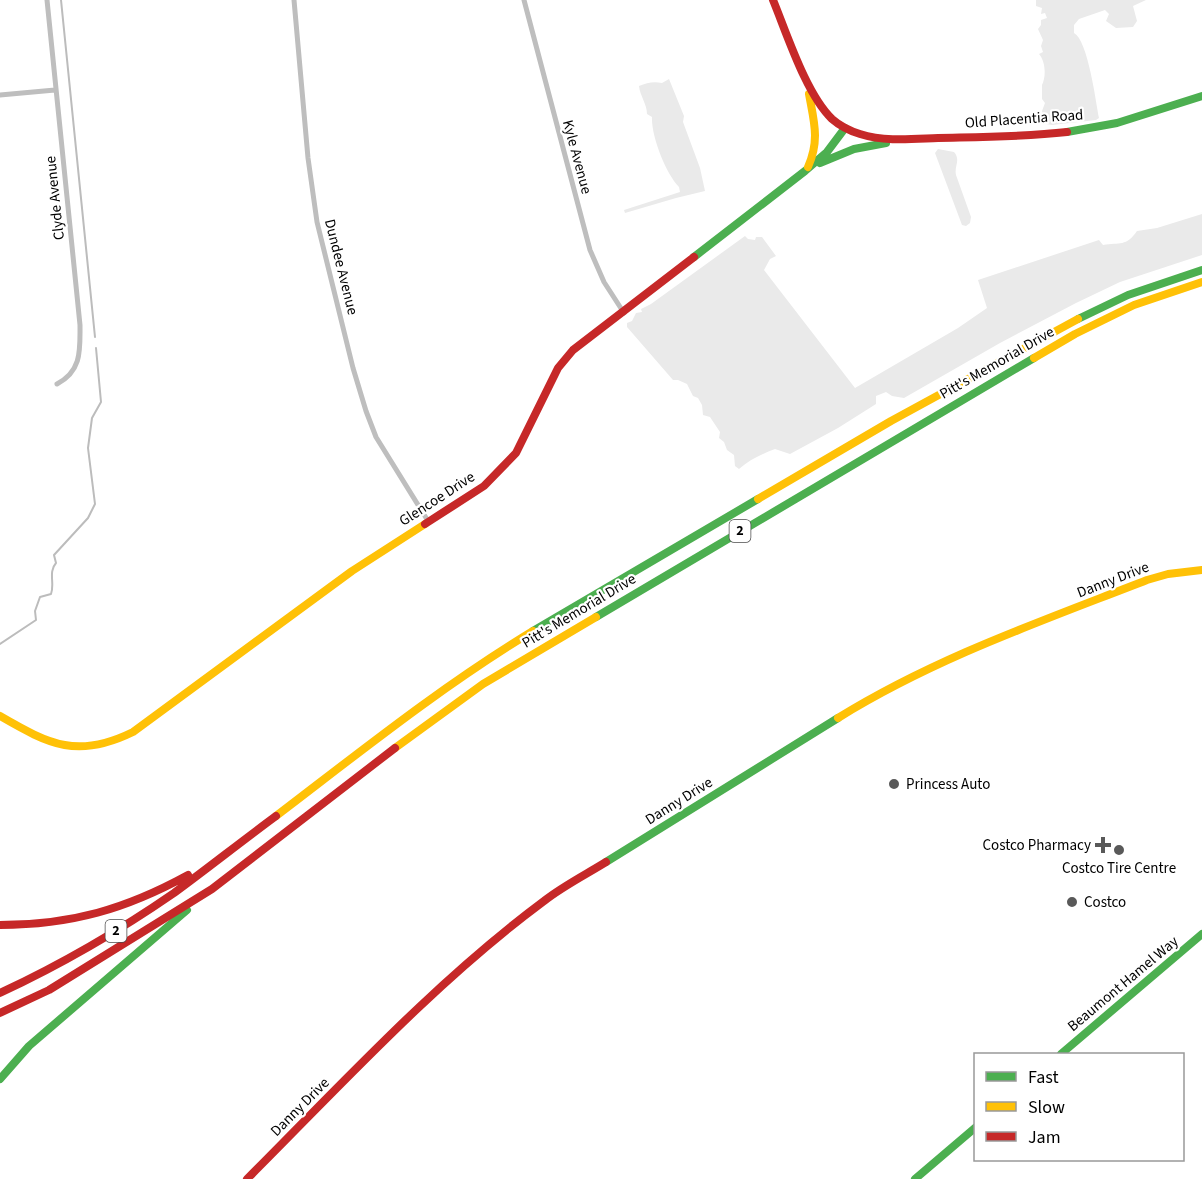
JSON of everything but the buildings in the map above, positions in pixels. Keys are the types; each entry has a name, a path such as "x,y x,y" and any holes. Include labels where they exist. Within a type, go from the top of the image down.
{"main road":[{"path":"773,0 809,89 824,111 845,128"},
{"path":"806,171 813,156 817,137 809,89"},
{"name":"Old Placentia Road","path":"845,128 872,138 1011,135 1105,126 1147,115 1202,96"},
{"name":"Glencoe Drive","path":"0,716 39,738 64,746 91,747 120,740 144,725 352,571 484,486 516,453 552,378 564,359 587,338 624,313 806,171 827,152 845,128"},
{"path":"806,171 843,153 898,139"},
{"name":"Pitt's Memorial Drive","path":"0,993 60,964 103,939 224,855 434,696 495,654 606,587 891,421 1063,326 1128,295 1202,270"},
{"name":"Pitt's Memorial Drive","path":"0,1013 58,984 212,888 483,684 1074,333 1134,304 1202,282"},
{"name":"Danny Drive","path":"247,1179 435,990 489,943 546,899 869,699 957,656 1147,580 1168,574 1202,570"},
{"path":"0,925 21,926 70,921 119,909 166,888 224,855"},
{"path":"0,1079 29,1046 212,888"},
{"name":"Beaumont Hamel Way","path":"1062,1053 1202,934"},
{"path":"915,1179 974,1128"}],"street":[{"name":"Clyde Avenue","path":"47,0 77,291 80,347 76,368 57,384"},
{"name":"Dundee Avenue","path":"294,0 308,158 317,222 353,368 376,437 428,521"},
{"name":"Kyle Avenue","path":"524,0 590,250 604,282 624,313"},
{"path":"0,95 55,90"}],"shaded area":[{"path":"1036,0 1146,0 1133,6 1137,21 1133,27 1116,28 1106,21 1109,14 1105,10 1079,19 1074,25 1074,33 1083,47 1091,72 1099,118 1096,120 1052,125 1046,124 1047,119 1044,120 1042,111 1045,103 1042,99 1042,85 1045,70 1039,54 1043,52 1041,46 1043,40 1038,29 1041,20 1047,18 1045,13 1041,14 1042,8 1036,6"},
{"path":"669,79 684,116 683,122 700,168 705,191 625,213 624,210 680,192 660,154 652,117 647,114 639,86 662,83"},
{"path":"938,149 954,152 956,155 956,175 971,217 970,223 966,226 962,225 935,153"},
{"path":"1202,214 1202,255 1120,282 1000,343 904,398 892,396 886,392 876,396 876,404 790,454 775,449 756,457 739,469 735,466 734,455 727,450 724,442 719,438 720,432 710,417 703,415 702,405 698,398 693,396 687,384 673,380 627,327 627,323 632,321 636,313 642,312 641,309 745,236 755,240 756,237 762,237 776,256 770,259 764,270 855,388 958,328 987,308 978,280 1099,240 1103,245 1122,243 1129,240 1137,231 1157,228"}],"waterway":[{"path":"61,0 95,337"},
{"path":"0,644 36,620 35,611 40,597 51,594 52,570 56,563 54,555 88,518 95,504 88,448 92,418 101,402 96,348"}],"traffic: fast":[{"path":"1067,132 1117,123 1202,96"},
{"path":"694,257 805,171 827,152 845,128"},
{"path":"820,163 854,149 886,143"},
{"path":"1078,319 1128,295 1202,270"},
{"path":"596,617 1034,358"},
{"path":"533,631 758,499"},
{"path":"606,862 838,718"},
{"path":"0,1079 29,1046 187,910"},
{"path":"1062,1053 1202,934"},
{"path":"915,1179 974,1129"}],"traffic: slow":[{"path":"808,167 815,139 809,94"},
{"path":"1034,358 1075,334 1134,305 1202,282"},
{"path":"758,499 891,421 1078,319"},
{"path":"0,716 34,735 65,745 96,745 133,732 352,571 425,524"},
{"path":"838,718 912,677 1029,626 1147,580 1168,574 1202,570"},
{"path":"395,748 483,684 596,617"},
{"path":"276,816 434,697 533,631"}],"traffic: jam":[{"path":"773,0 798,63 814,95 832,119 849,130 869,137 899,139 1019,136 1067,132"},
{"path":"425,524 484,486 516,453 558,368 573,350 694,257"},
{"path":"0,1013 49,990 212,889 395,748"},
{"path":"0,993 67,959 132,921 174,893 276,816"},
{"path":"247,1179 391,1034 465,965 566,885 606,862"},
{"path":"0,925 51,922 97,913 142,897 188,875"}],"place":[{"name":"Princess Auto","path":"894,784"},
{"name":"Costco Pharmacy","path":"1103,845"},
{"name":"Costco Tire Centre","path":"1119,850"},
{"name":"Costco","path":"1072,902"}]}
